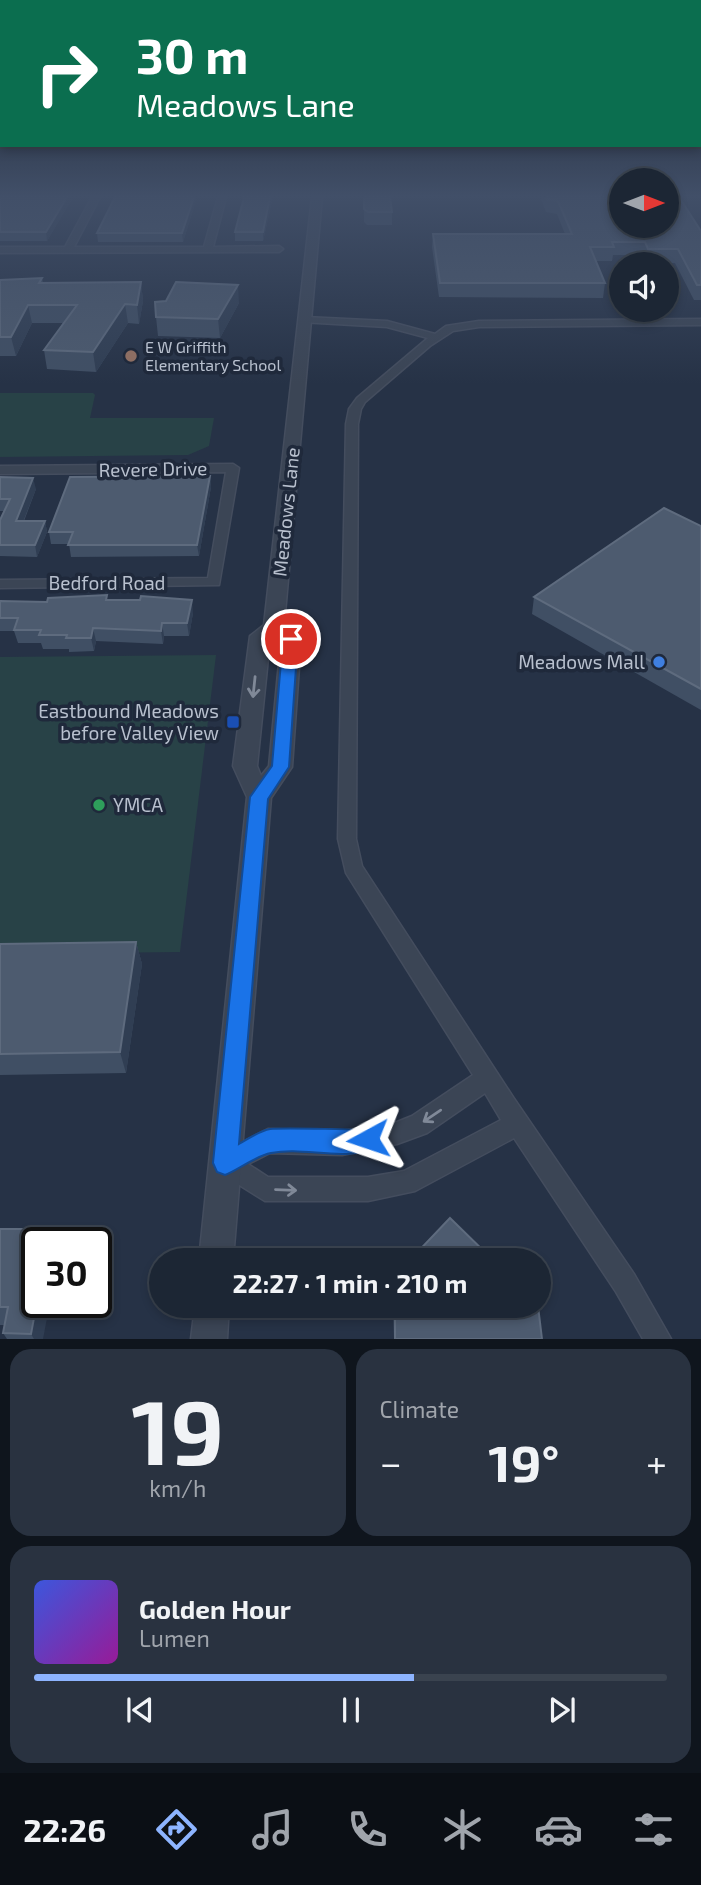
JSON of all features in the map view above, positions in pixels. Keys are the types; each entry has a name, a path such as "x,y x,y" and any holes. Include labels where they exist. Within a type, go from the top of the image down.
{"street":[{"name":"Meadows Lane","path":"274,628 311,259"},
{"name":"Meadows Lane","path":"298,396 289,356 295,294 309,275"},
{"path":"657,1339 630,1290 517,1123 366,891 354,868 347,839 353,414 365,397 431,340 450,328 479,324 701,322"},
{"path":"305,324 431,340"},
{"name":"Revere Drive","path":"0,470 233,468 214,582"},
{"name":"Bedford Road","path":"0,584 214,582"},
{"name":"Meadows Lane","path":"259,797 280,767 291,639 274,628"},
{"name":"Meadows Lane","path":"217,1248 259,797 245,766 260,636 274,628"},
{"path":"488,1078 419,1125 397,1133 342,1143 268,1141 225,1163 265,1189 368,1189 407,1183 517,1123"},
{"path":"208,1339 211,1318"}],"green space":[{"path":"0,393 93,393 95,395 90,418 214,418 209,446 188,455 0,457"},
{"name":"YMCA","path":"216,655 180,952 0,954 0,657"}],"building":[{"path":"437,259 595,259 605,283 440,283"},
{"path":"684,259 701,259 701,285 697,285"},
{"path":"42,278 39,283 141,282 137,305 125,304 93,352 44,350 77,305 28,305 11,337 0,337 0,280"},
{"path":"176,282 238,285 218,319 156,317 155,302 166,301"},
{"path":"210,476 197,545 68,545 73,532 49,532 70,477"},
{"path":"0,477 33,478 16,521 45,521 35,545 0,545 0,520 10,499 0,499"},
{"name":"Meadows Mall","path":"664,508 701,526 701,689 534,597"},
{"path":"107,595 106,600 140,600 141,596 192,600 187,623 162,623 161,631 93,628 91,638 39,635 41,630 14,630 18,618 0,618 0,601 47,602 48,598"},
{"path":"136,942 120,1052 0,1054 0,944"},
{"path":"450,1218 481,1248 421,1248"},
{"path":"0,1229 21,1229 21,1318 34,1318 31,1334 3,1333 8,1307 0,1307"},
{"path":"395,1318 539,1318 542,1339 395,1339"}],"place":[{"name":"E W Griffith Elementary School","path":"131,356"},
{"name":"Meadows Mall","path":"659,662"},
{"name":"Eastbound Meadows before Valley View","path":"233,722"},
{"name":"YMCA","path":"99,805"}],"route":[{"path":"291,639 280,767 259,797 225,1163 268,1141 342,1143 368,1139"}]}
